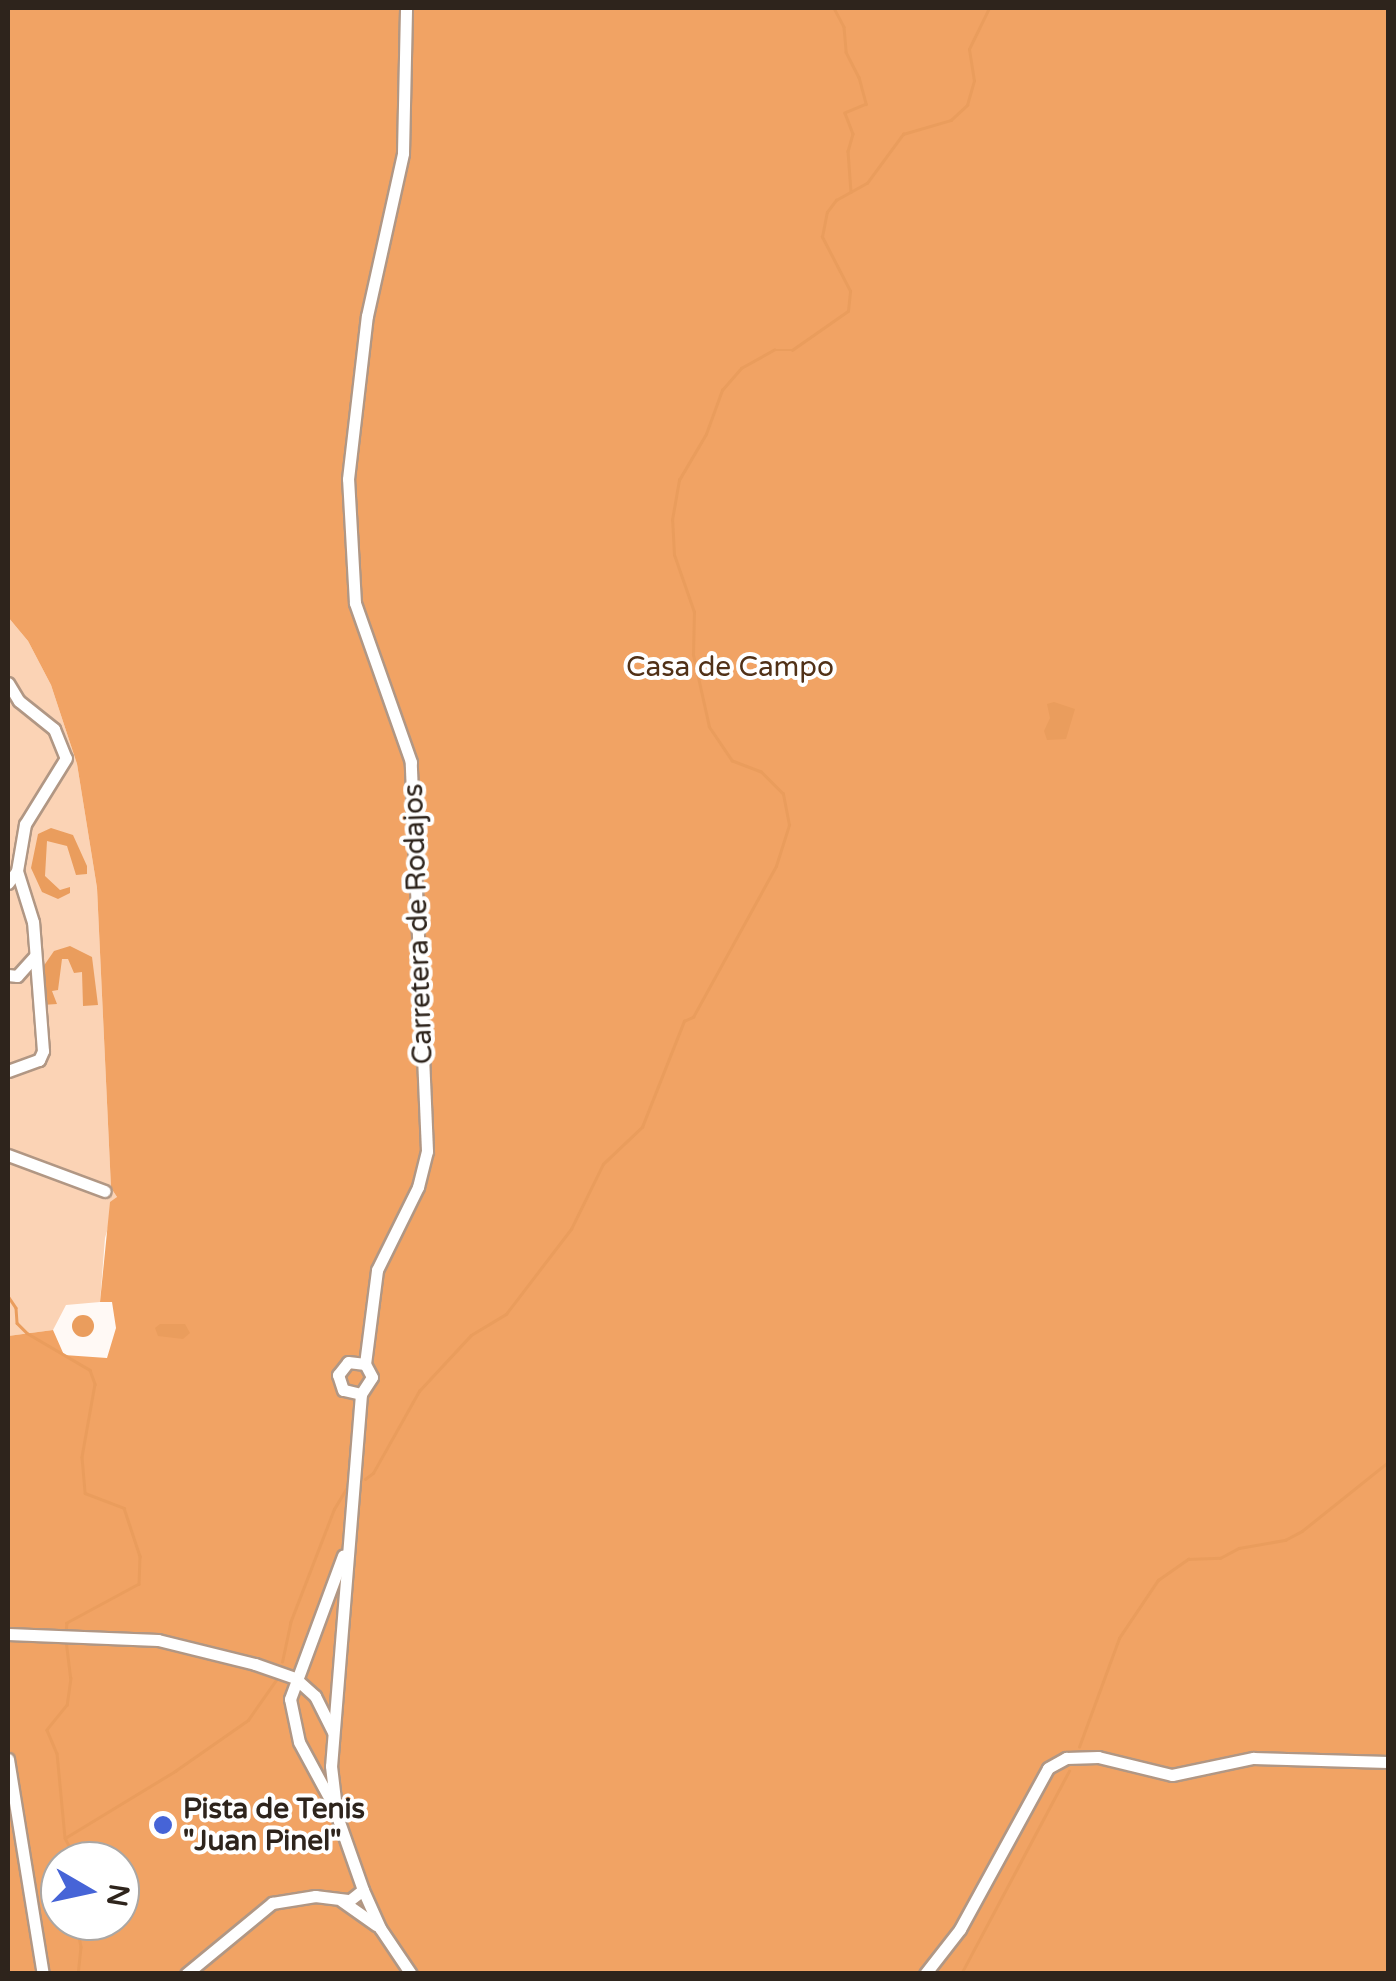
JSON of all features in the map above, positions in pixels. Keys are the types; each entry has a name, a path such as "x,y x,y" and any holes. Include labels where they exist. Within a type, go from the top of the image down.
{"street":[{"name":"Carretera de Rodajos","path":"365,1364 377,1270 418,1187 427,1151 411,762 355,603 348,479 367,316 403,153 406,8"},
{"path":"8,682 13,703 54,729 62,739 66,758 25,824 17,870 8,883"},
{"path":"8,1071 39,1060 44,1051 33,922 17,870"},
{"path":"8,975 17,976 34,956"},
{"path":"8,1155 106,1191"},
{"path":"337,1816 331,1766 361,1394 372,1377 365,1364 348,1362 338,1376 343,1390 361,1394"},
{"path":"350,1538 294,1678 291,1718 337,1816 380,1928 411,1974"},
{"path":"9,1636 183,1644 294,1678 316,1696 335,1736"},
{"path":"924,1974 960,1929 1048,1768 1066,1758 1098,1757 1172,1775 1253,1758 1388,1762"},
{"path":"8,1759 43,1969"},
{"path":"186,1974 272,1904 302,1896 358,1897 363,1890"},
{"path":"338,1899 380,1928"}],"shaded area":[{"path":"8,617 28,641 51,685 77,764 97,888 111,1188 117,1197 105,1238 100,1302 66,1305 53,1330 8,1336"},
{"path":"1054,702 1075,709 1066,739 1047,740 1044,731 1050,718 1047,704"},
{"path":"51,828 73,835 87,866 87,874 76,875 67,846 47,841 45,876 60,890 70,887 70,893 58,899 42,892 31,868 38,834"},
{"path":"70,946 92,957 98,1005 83,1006 82,972 74,973 68,959 62,959 58,990 52,991 57,1004 42,1005 43,967 54,951"},
{"path":"83,1315 91,1318 91,1334 83,1337 75,1334 72,1326 75,1318"},
{"path":"160,1324 185,1324 190,1333 183,1339 158,1336 155,1328"}],"green space":[{"name":"Casa de Campo","path":"8,8 1388,8 1388,1973 8,1973 8,1336 53,1330 64,1355 107,1358 116,1328 112,1302 100,1302 110,1202 117,1197 111,1188 97,888 77,764 51,685 28,641 8,617"}],"waterway":[{"path":"834,8 844,27 846,52 859,77 866,104 845,113 853,134 848,151 851,192"},
{"path":"365,1479 373,1473 419,1391 471,1335 506,1314 571,1229 603,1164 642,1127 684,1021 693,1017 776,866 789,825 783,794 761,772 732,761 709,727 693,655 694,612 674,555 672,520 679,480 706,434 722,390 741,368 774,350 792,350 848,311 850,291 822,237 827,212 836,200 867,183 903,134 951,120 967,105 974,81 969,49 989,8"},
{"path":"8,1296 16,1308 17,1323 27,1333 90,1370 95,1384 82,1457 85,1493 124,1508 140,1556 139,1584 67,1623 66,1632"},
{"path":"1079,1747 1119,1638 1158,1580 1188,1559 1220,1558 1239,1548 1285,1540 1302,1531 1388,1462"},
{"path":"282,1662 290,1623 334,1509 346,1489"},
{"path":"66,1640 71,1678 67,1705 47,1730 57,1753 67,1841"},
{"path":"65,1838 175,1771 248,1720 276,1680"},
{"path":"961,1974 1069,1771"},
{"path":"78,1974 80,1941"}],"place":[{"name":"Pista de Tenis \"Juan Pinel\"","path":"163,1825"}]}
